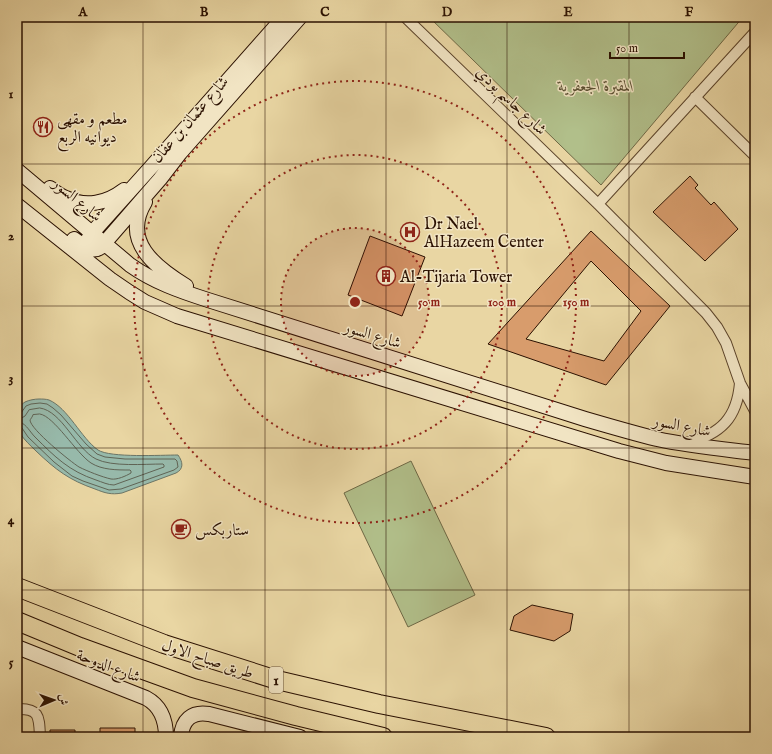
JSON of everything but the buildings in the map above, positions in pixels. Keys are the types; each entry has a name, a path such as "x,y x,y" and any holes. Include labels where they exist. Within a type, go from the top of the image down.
{"highway":[{"name":"طريق صباح الاول","path":"21,588 164,644 277,680 379,704 546,737"},
{"name":"طريق صباح الاول","path":"18,622 80,647 193,688 296,716 383,737"}],"main road":[{"name":"شارع عثمان بن عفان","path":"85,247 87,240 92,233 284,17"},
{"name":"شارع عثمان بن عفان","path":"104,244 180,153 300,17"},
{"path":"17,168 65,198 76,202 89,204 105,201 119,194 153,165"},
{"name":"شارع السور","path":"17,168 130,265 142,274 171,288 585,419 634,433 683,444 755,453"},
{"path":"160,178 138,216 137,231 140,241 148,257 156,266 166,274 208,300"},
{"path":"17,204 44,217 91,250 96,250 104,244"},
{"path":"17,204 110,279 145,302 177,316 620,451 666,463 755,477"},
{"path":"85,247 88,258 96,267"},
{"name":"شارع الدوحة","path":"17,647 151,701 159,708 164,718 166,737"},
{"path":"181,737 182,727 186,720 195,715 204,713 300,737"}],"street":[{"name":"شارع جاسم بودي","path":"404,17 598,204 711,318 726,343 740,382 755,411"},
{"path":"598,204 755,32"},
{"path":"695,97 755,156"},
{"name":"شارع جاسم بودي","path":"683,444 712,434 723,425 736,407 740,382"},
{"path":"17,709 33,711 38,716 40,724 40,737"}],"green space":[{"name":"المقبرة الجعفرية","path":"429,17 743,17 601,185"},
{"path":"411,461 475,595 408,627 344,493"}],"water":[{"path":"39,399 49,400 56,404 92,445 104,453 149,456 178,455 182,465 176,473 118,494 105,493 86,486 63,474 43,458 18,430 17,417 19,408 25,402"}],"place":[{"name":"مطعم و مقهى ديوانيه الربع","path":"43,127"},
{"name":"Dr Nael AlHazeem Center","path":"410,232"},
{"name":"Al-Tijaria Tower","path":"386,276"},
{"name":"ستاربكس","path":"181,529"}]}
